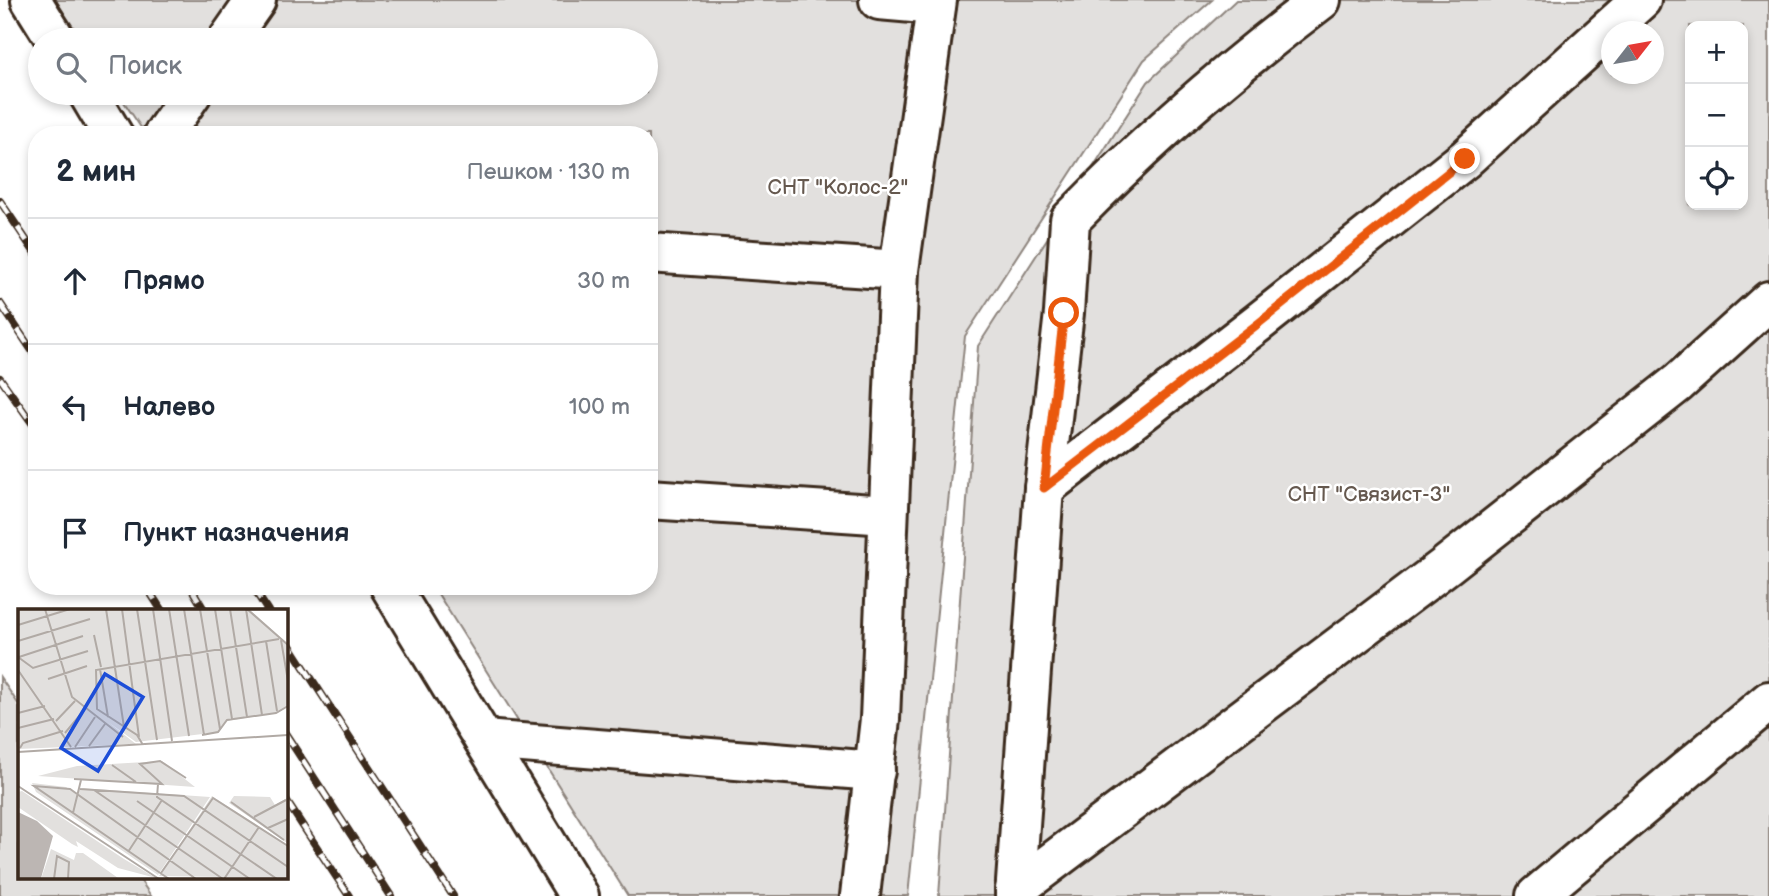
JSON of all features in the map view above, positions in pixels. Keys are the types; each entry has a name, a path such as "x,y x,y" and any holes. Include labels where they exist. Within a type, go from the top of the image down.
{"street":[{"path":"31,0 48,28"},
{"path":"236,28 256,0"},
{"path":"860,896 880,719 900,270 937,2 878,0"},
{"path":"1015,893 1044,488 1064,313 1070,220 1152,139 1262,44 1321,0"},
{"path":"1044,488 1259,323 1465,159 1641,0"},
{"path":"95,105 108,126"},
{"path":"169,126 184,105"},
{"path":"658,254 900,270"},
{"path":"1015,893 1546,487 1678,383 1769,301"},
{"path":"658,500 888,515"},
{"path":"395,595 579,896"},
{"path":"1536,896 1769,701"},
{"path":"484,740 875,771"}],"green space":[{"name":"СНТ \"Колос-2\"","path":"55,0 1212,0 1144,60 965,336 908,896 628,896 439,595 658,595 658,126 140,126 126,105 658,105 658,28 74,28"},
{"name":"СНТ \"Связист-3\"","path":"1236,0 1769,0 1769,896 939,896 978,346 1148,82"},
{"path":"0,677 18,704 18,878 139,878 151,896 0,896"}],"railway":[{"path":"0,201 28,243"},
{"path":"0,303 28,345"},
{"path":"0,378 28,417"},
{"path":"152,595 161,609"},
{"path":"195,595 204,609"},
{"path":"258,595 267,609"},
{"path":"287,641 453,896"},
{"path":"287,736 391,896"},
{"path":"287,802 349,896"}],"route":[{"path":"1064,313 1044,488 1259,323 1465,159"}]}
